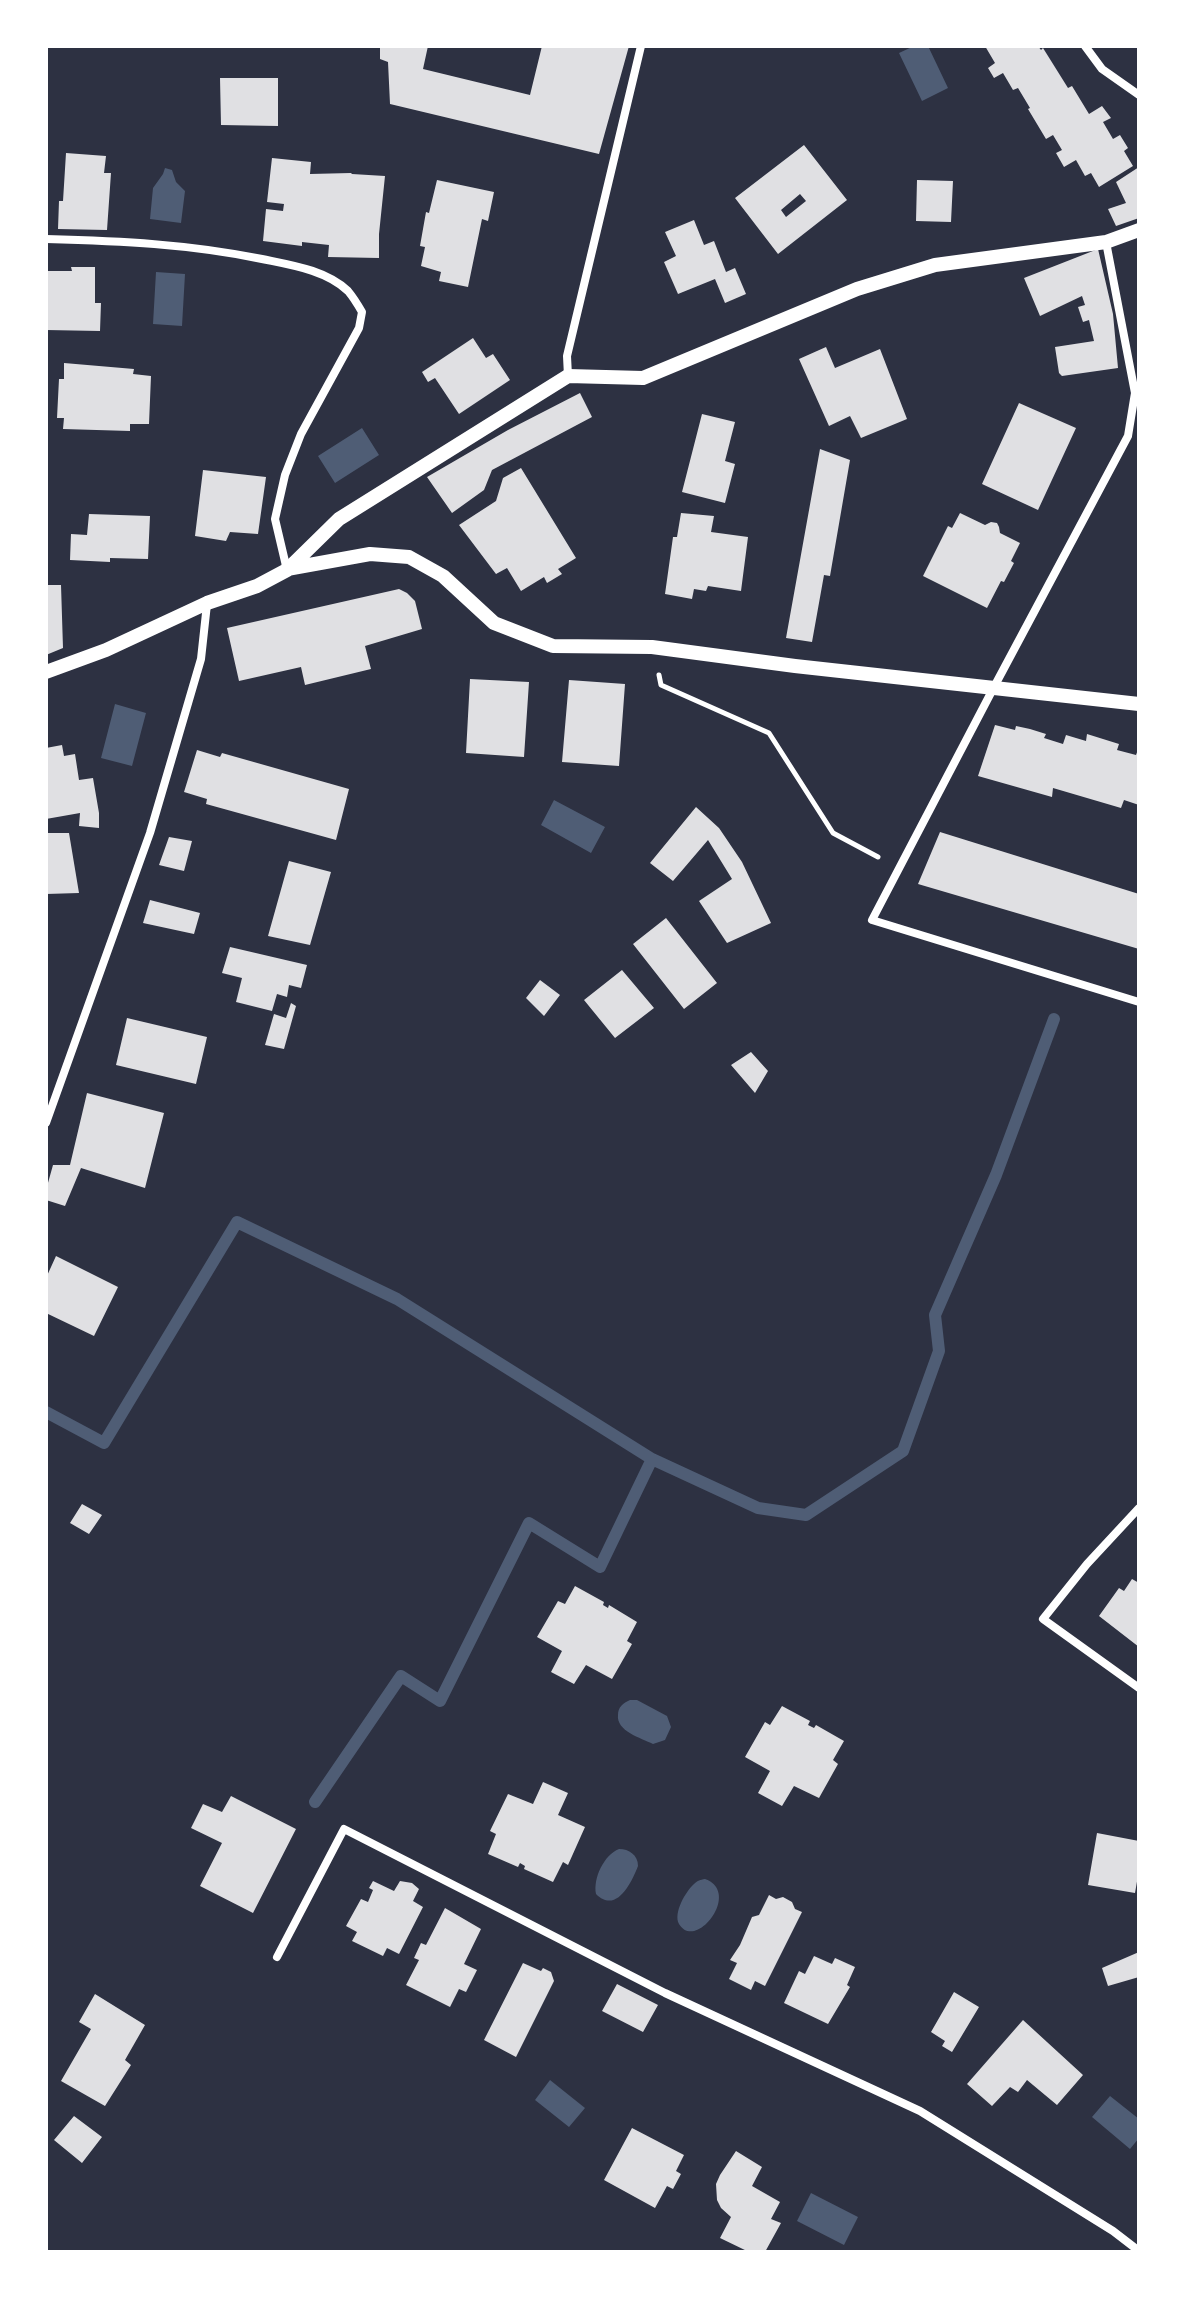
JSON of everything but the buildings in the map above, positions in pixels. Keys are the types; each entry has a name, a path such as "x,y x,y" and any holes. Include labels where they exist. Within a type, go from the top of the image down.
{"street":[{"path":"568,376 567,356 641,46"},
{"path":"1085,46 1102,69 1139,95"},
{"path":"46,672 106,650 207,603 257,586 287,570 339,519 568,376 643,378 857,289 935,265 1106,242 1139,230"},
{"path":"46,239 129,241 209,248 296,266 324,276 347,291 362,312 359,328 301,434 285,475 275,519 287,570"},
{"path":"1106,242 1135,393 1128,436 872,920 1139,1002"},
{"path":"287,570 370,554 409,557 443,576 494,623 553,646 652,647 1139,704"},
{"path":"46,1123 150,833 201,659 207,603"},
{"path":"1139,1508 1087,1564 1043,1619 1139,1688"},
{"path":"277,1957 344,1829 665,1993 920,2111 1113,2231 1139,2251"}],"path":[{"path":"652,647 661,685 769,733 833,833 899,869"}],"water":[{"path":"914,46 928,46 948,88 922,101 899,53"},
{"path":"165,168 172,170 176,182 185,191 181,223 150,219 153,188"},
{"path":"156,272 185,274 182,326 153,324"},
{"path":"362,428 379,455 335,483 318,456"},
{"path":"115,704 146,713 132,766 101,758"},
{"path":"554,800 605,827 591,853 541,825"},
{"path":"630,1700 637,1700 667,1716 671,1727 665,1740 653,1744 621,1725 618,1721 619,1710"},
{"path":"619,1849 632,1853 638,1866 622,1894 610,1901 596,1894 598,1874 609,1856"},
{"path":"705,1879 715,1886 719,1895 718,1906 704,1925 695,1931 687,1931 679,1924 679,1908 691,1887"},
{"path":"550,2080 585,2108 569,2127 535,2100"},
{"path":"1110,2096 1139,2119 1139,2138 1130,2149 1092,2117"},
{"path":"811,2193 858,2217 844,2245 797,2221"}],"waterway":[{"path":"46,1412 104,1443 237,1222 397,1299 652,1459 758,1508 806,1515 903,1451 939,1351 935,1315 996,1175 1054,1019"},
{"path":"315,1802 401,1676 440,1701 529,1523 600,1567 652,1459"}]}
